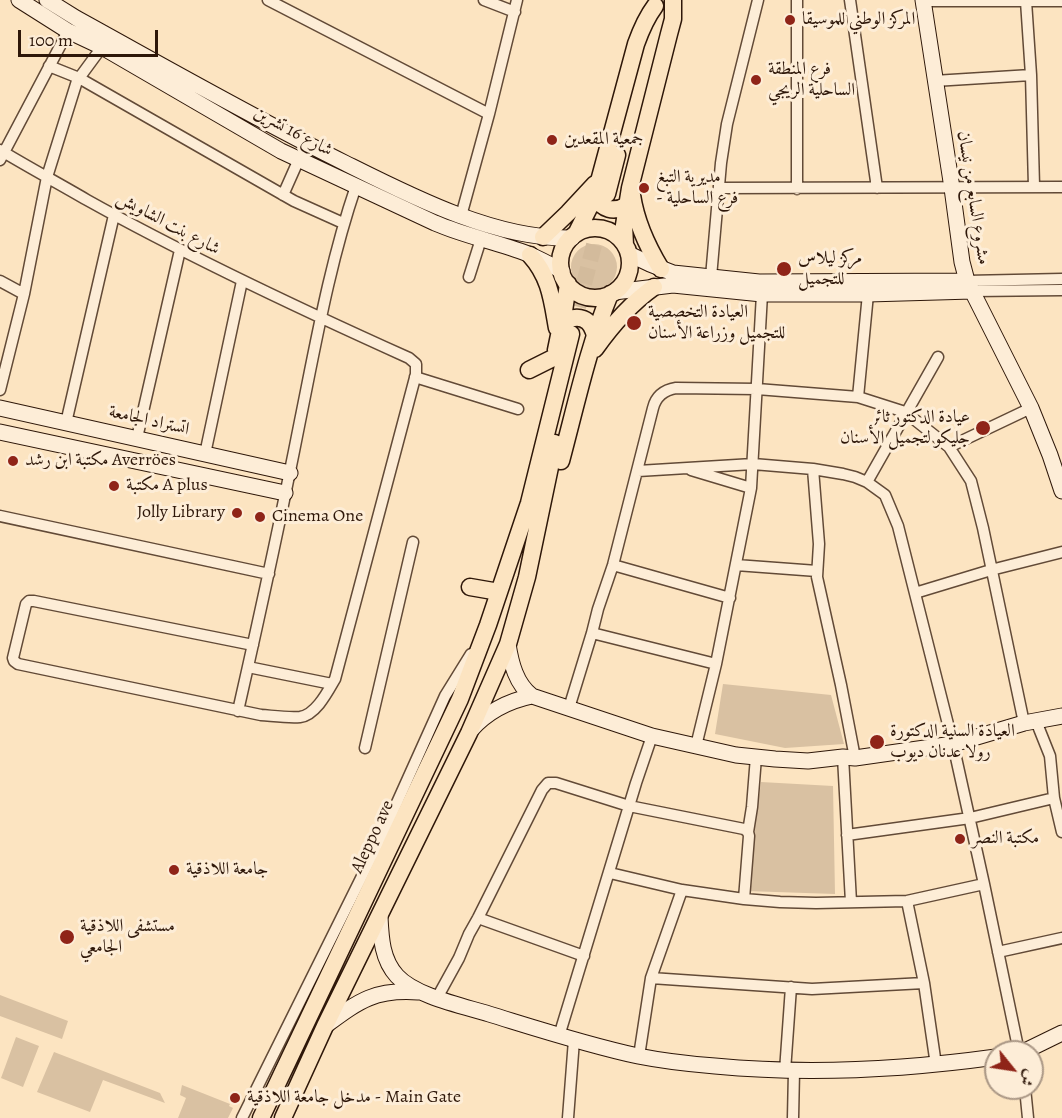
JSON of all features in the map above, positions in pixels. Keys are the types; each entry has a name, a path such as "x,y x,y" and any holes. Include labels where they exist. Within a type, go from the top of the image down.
{"main road":[{"path":"543,237 599,179 641,28 648,15 664,2"},
{"path":"508,568 515,519 555,357 573,334 612,293 623,285 628,275 630,266 624,225 615,196 664,2"},
{"path":"599,179 639,226 661,269"},
{"path":"527,577 573,334 561,259 563,251 574,236 615,196"},
{"path":"574,236 585,230 603,229 619,238 627,249"},
{"path":"530,255 542,270 573,334 589,357"},
{"path":"565,277 579,294 586,297 603,297 612,293"},
{"path":"283,1118 325,1026 469,733 508,644 540,540 589,357 636,299 654,287"},
{"path":"508,568 529,503 573,334"},
{"path":"529,370 555,357"},
{"name":"Aleppo ave","path":"261,1118 460,699 508,568"},
{"path":"470,587 499,592"}],"street":[{"name":"شارع 16 تشرين","path":"19,0 68,31 102,46 281,150 451,230 530,255 565,277"},
{"name":"شارع 16 تشرين","path":"47,0 290,136 386,183 460,216 530,236 574,236"},
{"path":"268,0 489,114"},
{"path":"484,0 515,12"},
{"path":"460,216 489,114 517,0"},
{"path":"711,278 721,163 727,124 758,0"},
{"path":"797,0 797,189"},
{"path":"850,0 877,188"},
{"path":"923,0 1062,1"},
{"name":"مشروع السابع من نيسان","path":"923,0 962,262 969,286 1031,408 1062,491"},
{"path":"1026,1 1034,186"},
{"path":"1,154 68,31"},
{"path":"0,390 24,294 47,177 76,81 102,46"},
{"path":"50,66 79,78 294,201 343,223"},
{"path":"934,81 1031,75"},
{"path":"281,150 290,136"},
{"name":"شارع بنت الشاويش","path":"1,154 180,250 409,358 416,364 415,377"},
{"path":"283,195 299,159"},
{"path":"238,711 321,318 343,223 356,186"},
{"path":"719,188 1062,187"},
{"path":"66,423 114,215"},
{"path":"469,277 481,239"},
{"path":"627,249 661,269 673,273 711,278 759,282 1062,290"},
{"path":"137,438 180,250"},
{"path":"612,293 673,285 762,294 868,294 1062,279"},
{"path":"0,281 24,294"},
{"path":"205,454 243,281"},
{"path":"696,746 716,664 751,488 762,294"},
{"path":"858,397 868,294"},
{"path":"867,482 938,357"},
{"path":"253,645 29,601 26,604 13,658 18,664 238,711 261,715 301,717 310,713 335,679 415,377 518,409"},
{"path":"569,708 613,566 654,403 661,394 676,388 757,388 858,397 905,412 949,447 971,481 1030,722 1050,756 1054,798 1062,832"},
{"name":"اتستراد الجامعة","path":"0,408 290,473"},
{"path":"949,447 1031,408"},
{"path":"0,432 285,493"},
{"path":"638,471 753,464 813,469 843,474 867,482 885,495 898,526 953,744 1018,1040"},
{"path":"685,468 751,488"},
{"path":"813,469 819,544 817,577 841,685 849,758 848,835 852,902"},
{"path":"0,516 268,574"},
{"path":"365,748 413,542"},
{"path":"915,593 1062,552"},
{"path":"736,565 817,571"},
{"path":"613,566 730,598"},
{"path":"242,1118 382,836 445,696 488,626"},
{"path":"592,633 716,664"},
{"path":"508,644 515,672 525,690 532,696 652,736 736,755 808,761 849,758 953,744 1030,722 1062,716"},
{"path":"248,667 332,684"},
{"path":"469,733 486,715 497,708 514,700 532,696"},
{"path":"559,1036 652,736"},
{"path":"744,899 756,757"},
{"path":"437,998 542,790 548,783 556,783 629,806 740,827 748,832"},
{"path":"848,835 970,818 1054,798"},
{"path":"610,873 682,890 780,902 907,901 984,884"},
{"path":"639,1056 651,978 682,890"},
{"path":"907,901 924,983 936,1065"},
{"path":"380,917 381,943 387,961 395,975 405,985 437,998 559,1036 639,1056 701,1065 790,1071 843,1071 936,1065 984,1059"},
{"path":"478,918 584,956"},
{"path":"999,952 1062,938"},
{"path":"651,978 812,989 924,983"},
{"path":"791,987 788,1017 793,1118"},
{"path":"325,1026 365,999 400,991 421,992"},
{"path":"1044,1041 1062,1033"},
{"path":"568,1118 574,1040"},
{"path":"1026,1100 1028,1118"}],"shaded area":[{"path":"594,244 610,251 617,267 610,283 594,290 578,283 571,267 578,251"},
{"path":"723,684 831,695 844,744 785,748 715,734"},
{"path":"761,782 833,786 835,894 746,891"},
{"path":"0,995 68,1021 62,1039 0,1016"},
{"path":"16,1037 39,1046 23,1087 1,1078"},
{"path":"54,1052 160,1093 165,1103 103,1080 90,1112 37,1092"},
{"path":"182,1085 230,1104 229,1106 233,1108 228,1118 178,1118 186,1098 180,1095"}],"tunnel":[{"path":"572,330 607,195"}],"place":[{"name":"المركز الوطني للموسيقا","path":"790,20"},
{"name":"فرع المنطقة الساحلية الريجي","path":"756,80"},
{"name":"جمعية المقعدين","path":"552,140"},
{"name":"مديرية التبغ - فرع الساحلية","path":"644,188"},
{"name":"مركز ليلاس للتجميل","path":"784,269"},
{"name":"العيادة التخصصية للتجميل وزراعة الأسنان","path":"634,323"},
{"name":"عيادة الدكتور ثائر جليكو لتجميل الأسنان","path":"983,428"},
{"name":"مكتبة ابن رشد Averröes","path":"13,461"},
{"name":"مكتبة A plus","path":"114,486"},
{"name":"Jolly Library","path":"237,513"},
{"name":"Cinema One","path":"260,517"},
{"name":"العيادة السنية الدكتورة رولا عدنان ديوب","path":"877,742"},
{"name":"مكتبة النصر","path":"960,839"},
{"name":"جامعة اللاذقية","path":"174,870"},
{"name":"مستشفى اللاذقية الجامعي","path":"67,937"},
{"name":"مدخل جامعة اللاذقية - Main Gate","path":"235,1098"}]}
